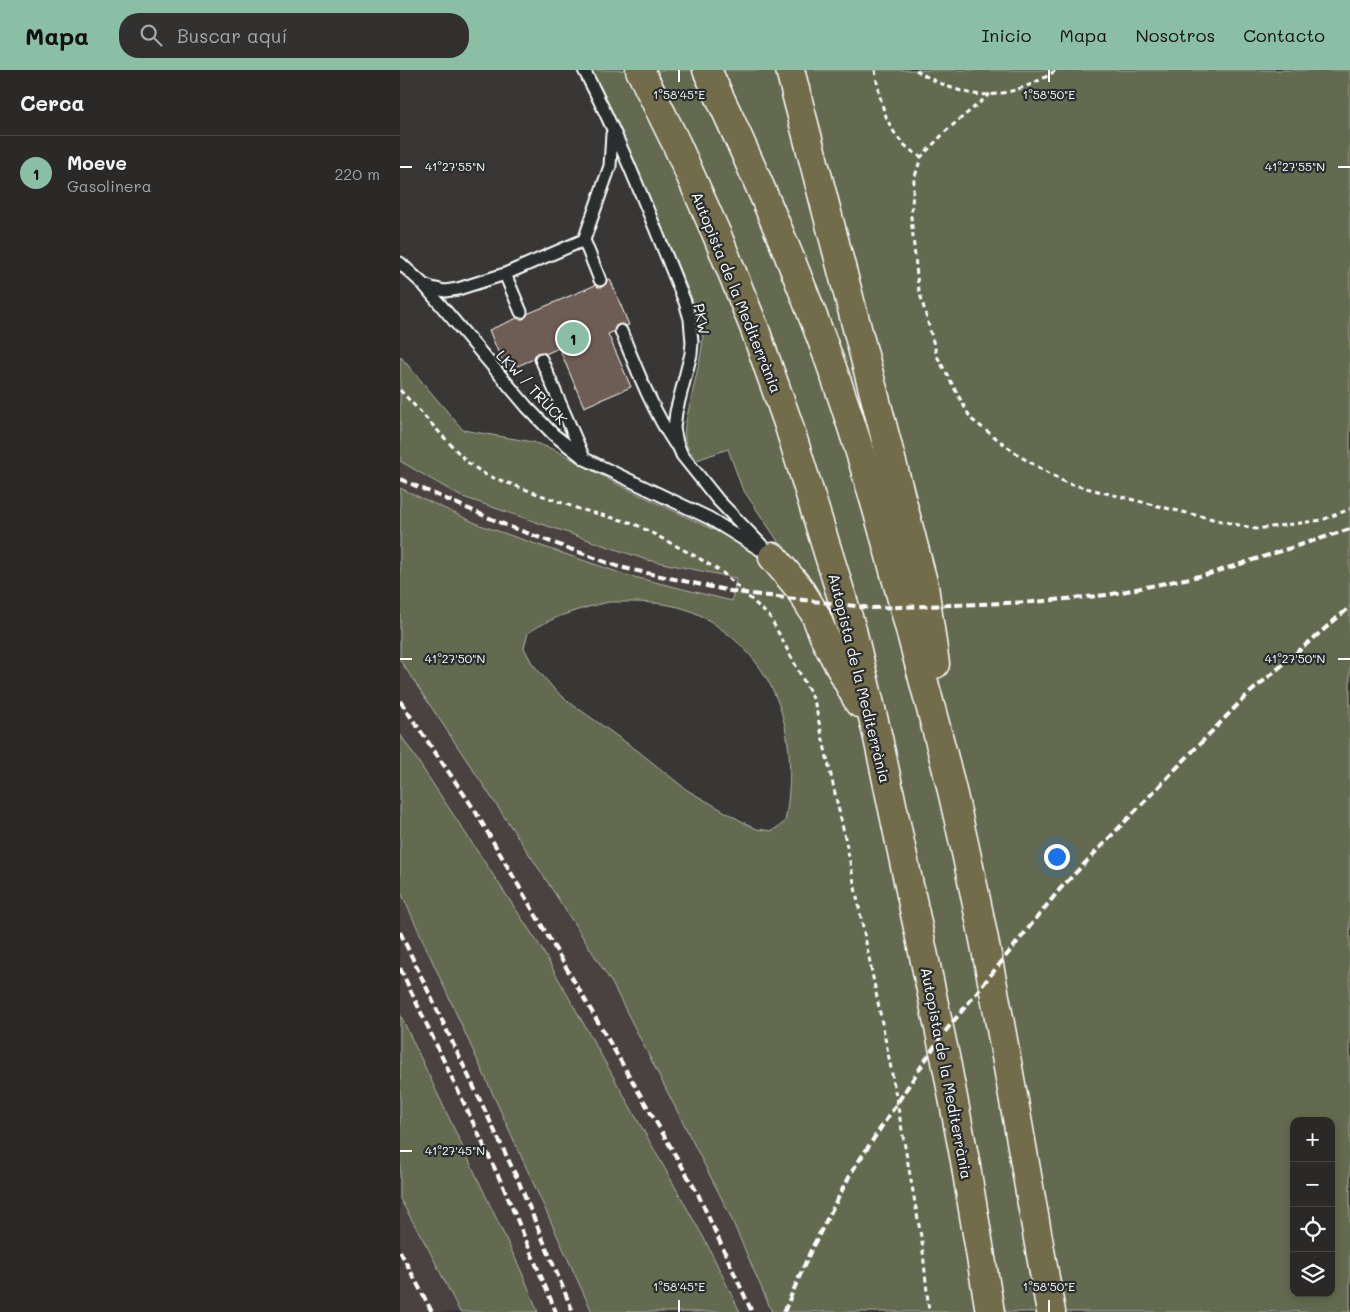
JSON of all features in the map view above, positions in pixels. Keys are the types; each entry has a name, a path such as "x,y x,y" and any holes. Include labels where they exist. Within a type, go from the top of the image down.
{"highway":[{"name":"Autopista de la Mediterrània","path":"640,70 676,143 717,235 754,327 782,405 852,630 878,738 946,1061 990,1312"},
{"path":"707,70 736,130 779,229 818,330 850,422 884,535 953,794 997,1006 1051,1312"},
{"path":"790,70 924,586 953,794"},
{"path":"773,557 799,588 815,614 826,641 878,738"}],"lane":[{"name":"PKW","path":"584,70 597,94 627,163 690,318 692,330 691,354 676,412 674,428 677,443 682,455 718,500 773,557"},
{"path":"600,280 584,240 610,166 612,130"},
{"path":"400,274 432,288 458,289 504,274 584,240"},
{"name":"LKW / TRUCK","path":"400,264 423,284 527,407 553,434 584,458 709,518 773,557"},
{"path":"504,274 521,312"},
{"path":"621,331 652,406 660,422 682,455"},
{"path":"541,359 584,458"}],"path":[{"path":"875,70 879,95 892,132 909,150 921,157"},
{"path":"916,70 934,80 970,94 1010,92 1048,76 1056,70"},
{"path":"990,94 947,130 921,157 914,180 911,217 918,286 937,356 971,419 1022,457 1066,483 1174,510 1256,529 1322,520 1350,509"},
{"path":"400,390 467,462 486,475 579,509 633,523 723,573 770,617 814,700 846,842 890,1063 922,1242 928,1312"}],"shaded area":[{"path":"400,461 460,496 647,560 736,578 733,601 626,575 480,525 400,488"},
{"path":"400,660 543,875 612,983 728,1211 772,1312 740,1312 706,1242 540,946 400,734"},
{"path":"400,890 592,1312 538,1312 523,1275 400,1014"},
{"path":"400,1199 429,1250 460,1312 400,1312"}],"green space":[{"path":"589,70 1350,70 1350,1312 772,1312 728,1211 612,983 543,875 400,660 400,488 480,525 626,575 732,601 736,578 647,560 460,496 400,461 400,356 463,430 533,442 555,450 617,484 735,540 778,572 792,562 742,488 728,449 697,460 686,444 685,426 703,338 698,313 629,153","holes":["609,602 639,602 678,607 707,619 745,649 762,670 774,693 783,717 788,742 790,768 785,822 772,831 757,829 687,790 554,689 532,663 524,648 528,633 547,622 587,607"]},
{"path":"400,734 540,946 706,1242 740,1312 592,1312 400,890"},
{"path":"400,1014 523,1275 538,1312 460,1312 429,1250 400,1199"}],"building":[{"path":"610,279 629,325 608,334 631,387 584,407 559,348 506,371 489,330"}],"railway":[{"path":"400,479 508,526 619,567 735,592 872,608 1033,602 1107,595 1209,574 1350,529"},
{"path":"784,1312 811,1250 851,1173 940,1038 1060,889 1246,696 1350,607"},
{"path":"400,701 474,809 698,1194 752,1312"},
{"path":"400,932 518,1180 573,1312"},
{"path":"400,968 503,1186 556,1312"},
{"path":"400,1251 432,1312"}],"place":[{"name":"Moeve","path":"573,338"}]}
